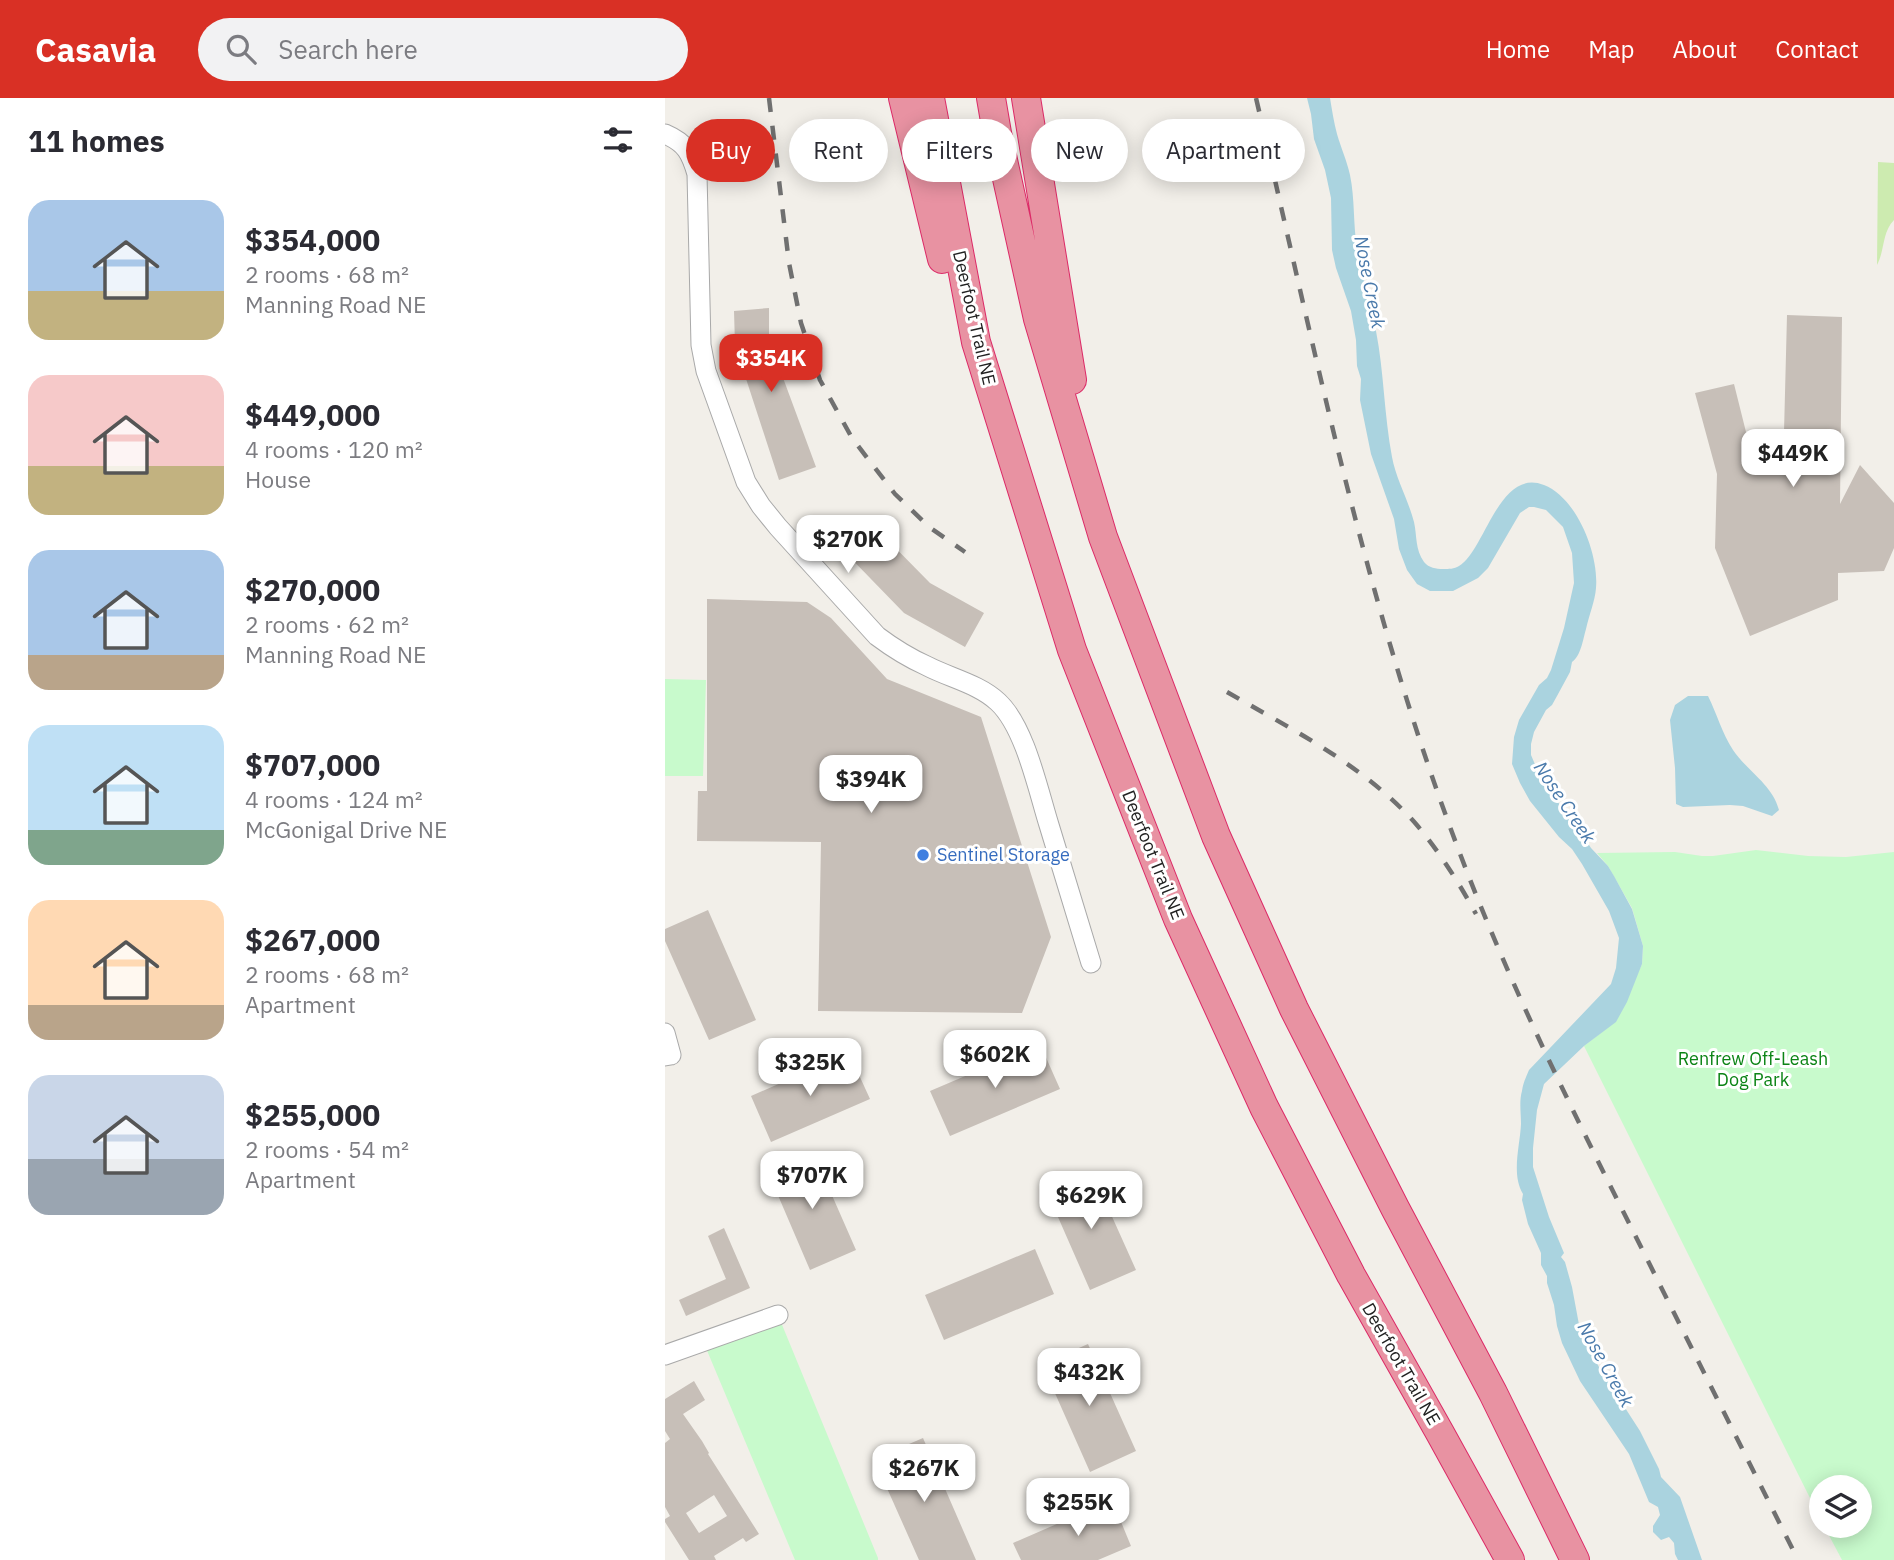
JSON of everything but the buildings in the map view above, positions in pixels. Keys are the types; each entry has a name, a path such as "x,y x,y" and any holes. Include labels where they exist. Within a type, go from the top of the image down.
{"highway":[{"path":"903,98 950,295 976,342"},
{"name":"Deerfoot Trail NE","path":"930,98 976,342 1072,650 1178,919 1264,1107 1338,1251 1510,1560"},
{"path":"991,98 1038,319 1103,537 1216,836 1294,1009 1493,1393 1575,1560"},
{"path":"1026,98 1072,383 1103,537"}],"street":[{"path":"672,137 692,157 697,174 701,345 706,371 746,482 778,527 877,636 894,649 980,690 1000,704 1010,716 1031,768 1091,963"},
{"path":"665,1033 671,1055 665,1056"},
{"path":"665,1355 778,1315"}],"green space":[{"path":"1878,162 1894,163 1894,220 1887,230 1877,265"},
{"path":"665,679 706,680 703,776 665,776"},
{"name":"Renfrew Off-Leash Dog Park","path":"1756,850 1846,857 1894,852 1894,1560 1842,1560 1830,1538 1872,1538 1872,1475 1809,1475 1809,1496 1584,1046 1616,1021 1642,964 1643,946 1632,908 1608,866 1597,853 1675,852 1713,856"},
{"path":"778,1315 878,1560 795,1560 703,1341"}],"water":[{"path":"1307,98 1330,98 1337,134 1349,170 1357,248 1379,346 1392,457 1414,522 1421,557 1430,567 1449,569 1459,566 1477,544 1504,499 1515,488 1528,483 1544,485 1556,492 1576,514 1590,544 1596,574 1595,593 1581,647 1552,705 1546,710 1534,732 1531,755 1543,783 1591,848 1608,866 1632,909 1643,946 1642,964 1616,1022 1584,1046 1544,1084 1537,1110 1533,1167 1564,1253 1561,1257 1572,1287 1580,1330 1600,1369 1640,1431 1661,1477 1680,1497 1702,1560 1678,1560 1674,1543 1669,1537 1661,1540 1653,1532 1653,1526 1660,1515 1658,1507 1649,1502 1629,1454 1580,1381 1562,1343 1547,1276 1541,1265 1541,1253 1528,1224 1523,1194 1517,1178 1521,1099 1529,1070 1611,984 1616,968 1619,938 1609,911 1582,864 1530,801 1512,764 1514,737 1519,720 1551,670 1564,628 1574,583 1572,553 1563,527 1546,510 1529,507 1520,513 1488,568 1478,578 1453,591 1430,591 1417,584 1407,570 1399,549 1394,519 1371,454 1360,400 1361,379 1351,311 1332,250 1331,198 1314,139"},
{"path":"1688,696 1708,696 1733,750 1776,801 1779,810 1772,816 1743,806 1683,807 1676,804 1670,720 1675,705"}],"railway":[{"path":"769,98 789,263 801,323 820,380 852,438 895,494 929,527 965,552"},
{"path":"1256,98 1320,377 1367,562 1421,745 1453,835 1495,940 1564,1093 1798,1560"},
{"path":"1227,692 1327,750 1396,803 1433,845 1476,914"}],"place":[{"name":"Sentinel Storage","path":"923,855"}],"water label":[{"name":"Nose Creek","path":"1370,282"},
{"name":"Nose Creek","path":"1565,802"},
{"name":"Nose Creek","path":"1606,1364"}]}
